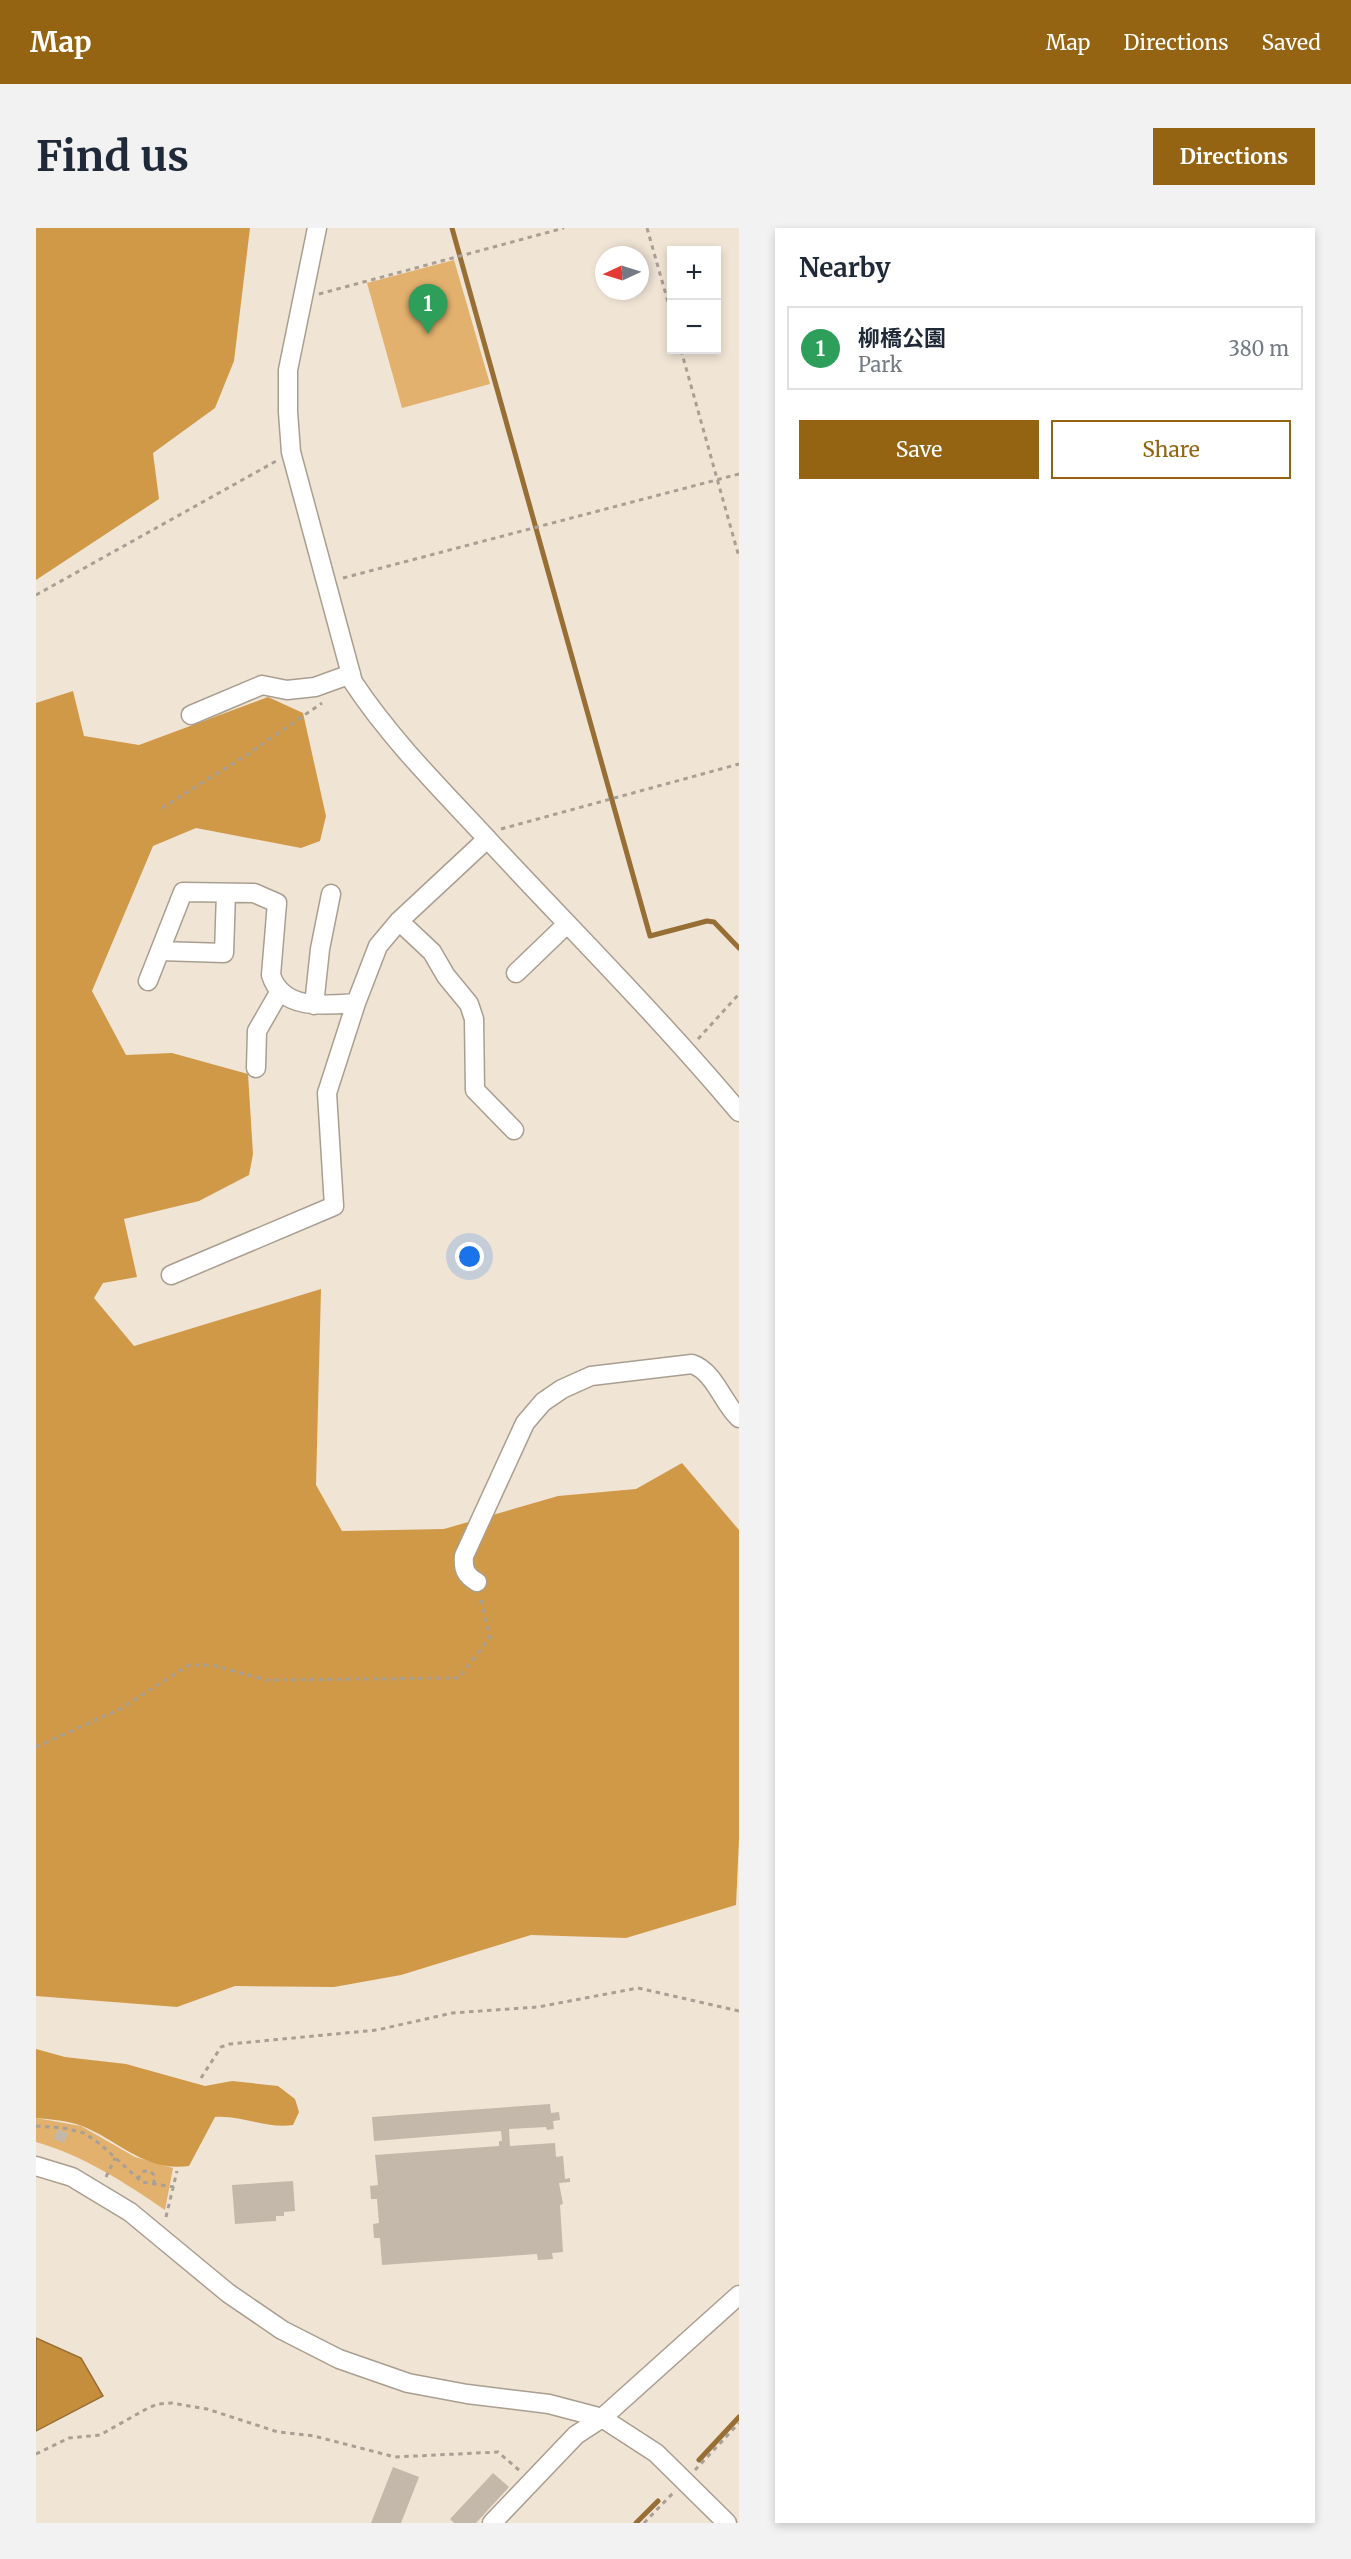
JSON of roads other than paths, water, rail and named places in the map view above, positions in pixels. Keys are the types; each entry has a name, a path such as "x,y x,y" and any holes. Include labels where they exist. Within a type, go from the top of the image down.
{"street":[{"path":"317,228 288,370 291,452 353,682 374,714 739,1112"},
{"path":"191,715 262,685 287,690 315,687 351,674"},
{"path":"171,1275 334,1206 327,1093 356,1003 378,946 399,921 484,836"},
{"path":"148,981 183,892 254,893 278,903 271,975 274,985 293,999 314,1005 356,1003"},
{"path":"160,951 224,953 226,893"},
{"path":"314,1005 320,949 331,894"},
{"path":"399,921 432,952 446,976 470,1004 474,1019 475,1090 514,1130"},
{"path":"516,974 567,924"},
{"path":"255,1068 257,1031 280,991"},
{"path":"477,1582 468,1577 463,1568 464,1556 525,1423 543,1402 562,1389 591,1376 692,1364 701,1367 712,1379 729,1408 739,1418"},
{"path":"36,2166 72,2177 130,2212 228,2293 282,2330 339,2359 408,2383 467,2394 549,2404 602,2418 656,2454 728,2523"},
{"path":"492,2523 576,2435 602,2418 739,2295"}],"waterway":[{"path":"452,228 650,936 707,921 714,922 739,948"},
{"path":"699,2460 739,2417"},
{"path":"636,2523 658,2501"}],"place":[{"name":"柳橋公園","path":"428,334"}]}
